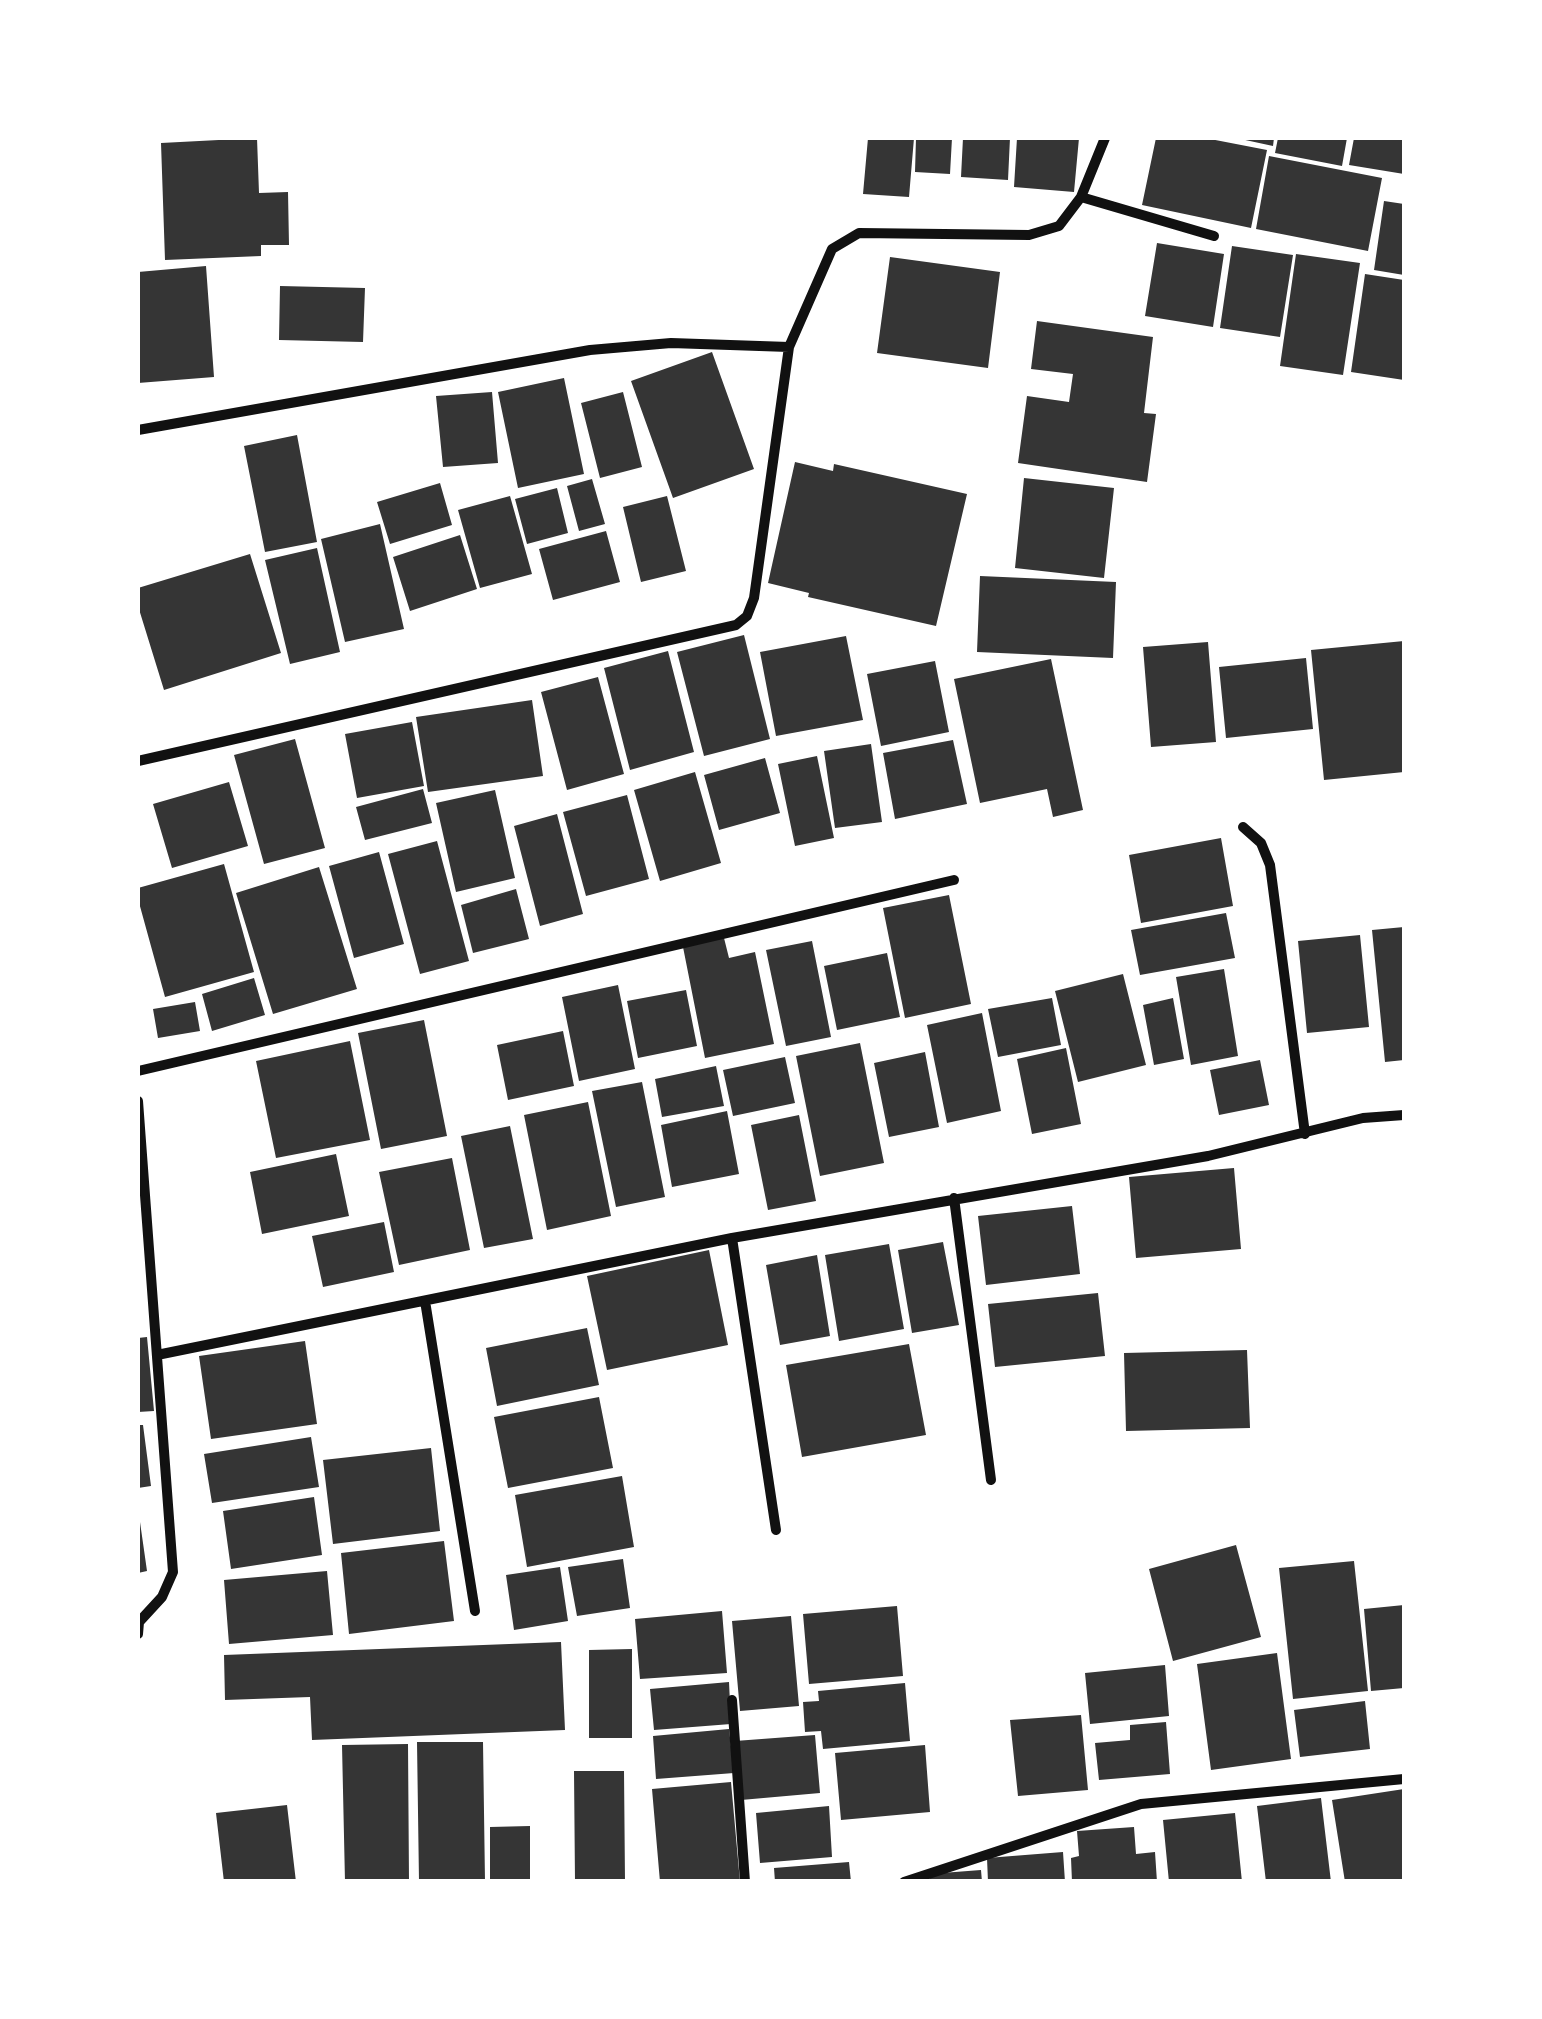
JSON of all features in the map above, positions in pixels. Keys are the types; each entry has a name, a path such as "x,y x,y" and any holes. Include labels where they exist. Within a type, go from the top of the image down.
{"street":[{"path":"138,762 736,625 747,616 754,598 789,347 832,249 859,233 1028,234 1060,226 1081,197 1105,138"},
{"path":"1081,197 1214,236"},
{"path":"138,430 590,350 672,343 789,347"},
{"path":"1243,827 1261,844 1270,865 1305,1134"},
{"path":"138,1071 954,880"},
{"path":"138,1101 172,1572 162,1596 138,1626"},
{"path":"158,1355 732,1238 1208,1156 1364,1118 1404,1115"},
{"path":"954,1198 990,1480"},
{"path":"732,1238 776,1530"},
{"path":"426,1301 475,1611"},
{"path":"732,1700 745,1882"},
{"path":"904,1882 1141,1804 1404,1779"}],"building":[{"path":"257,138 259,193 288,192 289,245 261,245 261,256 165,260 161,143"},
{"path":"868,138 914,138 909,197 863,194"},
{"path":"916,138 952,138 950,174 915,172"},
{"path":"963,138 1010,138 1008,180 961,177"},
{"path":"1017,138 1079,138 1074,192 1014,187"},
{"path":"1156,138 1205,138 1267,150 1251,228 1142,205"},
{"path":"1236,138 1274,138 1273,146"},
{"path":"1278,138 1347,138 1342,166 1275,153"},
{"path":"1354,138 1404,138 1404,174 1349,165"},
{"path":"1269,156 1382,178 1368,251 1256,229"},
{"path":"1384,201 1404,204 1404,275 1374,270"},
{"path":"1157,243 1224,254 1213,327 1145,316"},
{"path":"1232,246 1293,255 1280,337 1220,328"},
{"path":"1296,254 1360,263 1343,375 1280,366"},
{"path":"890,257 1000,272 988,368 877,353"},
{"path":"206,266 214,377 138,383 138,272"},
{"path":"1365,274 1404,280 1404,380 1351,372"},
{"path":"280,286 365,288 363,342 279,340"},
{"path":"1037,321 1153,337 1144,413 1156,414 1147,482 1018,463 1027,396 1069,402 1073,374 1031,369"},
{"path":"712,352 754,469 673,498 631,381"},
{"path":"564,378 584,474 518,488 498,392"},
{"path":"492,392 498,463 443,467 436,396"},
{"path":"623,392 642,467 600,478 581,403"},
{"path":"297,435 317,542 265,552 244,446"},
{"path":"795,462 833,471 834,464 967,494 936,626 808,597 809,593 768,583"},
{"path":"1024,478 1114,488 1104,578 1015,568"},
{"path":"592,479 605,524 579,531 567,486"},
{"path":"440,483 452,525 390,544 377,502"},
{"path":"557,488 568,533 527,544 515,499"},
{"path":"510,496 532,574 480,588 458,510"},
{"path":"667,496 686,571 641,582 623,507"},
{"path":"380,524 404,629 345,642 321,539"},
{"path":"606,531 620,582 553,600 539,549"},
{"path":"460,535 477,589 410,611 393,557"},
{"path":"317,548 340,652 290,664 265,560"},
{"path":"250,554 281,653 164,690 138,606 138,588"},
{"path":"980,576 1116,582 1113,658 977,652"},
{"path":"744,635 770,739 704,756 677,652"},
{"path":"846,636 863,720 776,736 760,652"},
{"path":"1404,641 1404,772 1324,780 1311,650"},
{"path":"1208,642 1216,742 1151,747 1143,647"},
{"path":"668,651 694,752 630,770 604,668"},
{"path":"1306,658 1313,729 1226,738 1219,667"},
{"path":"1051,659 1083,810 1053,817 1047,789 980,803 954,679"},
{"path":"935,661 949,732 881,746 867,674"},
{"path":"598,677 624,774 567,790 541,692"},
{"path":"532,700 543,776 428,792 416,717"},
{"path":"412,722 424,786 357,798 345,734"},
{"path":"295,739 325,848 264,864 234,755"},
{"path":"953,740 967,804 895,819 883,753"},
{"path":"871,744 882,822 835,828 824,751"},
{"path":"817,756 834,838 795,846 778,764"},
{"path":"765,758 780,813 719,830 704,775"},
{"path":"695,772 721,863 660,881 634,790"},
{"path":"229,782 248,846 172,868 153,804"},
{"path":"423,789 432,823 365,840 356,807"},
{"path":"495,790 515,878 456,892 436,803"},
{"path":"627,795 649,879 586,896 563,812"},
{"path":"557,814 583,914 540,926 514,826"},
{"path":"1221,838 1233,906 1141,923 1129,855"},
{"path":"437,841 469,961 420,974 388,854"},
{"path":"379,852 404,944 354,958 329,866"},
{"path":"224,864 254,972 165,997 138,888"},
{"path":"319,867 357,989 273,1014 236,893"},
{"path":"516,889 529,939 473,953 461,905"},
{"path":"949,895 971,1004 905,1018 883,908"},
{"path":"1226,913 1235,958 1140,975 1131,930"},
{"path":"1404,927 1404,1060 1385,1062 1372,930"},
{"path":"1360,935 1369,1027 1307,1033 1298,941"},
{"path":"724,938 729,958 755,952 774,1044 705,1058 683,947"},
{"path":"812,941 831,1037 786,1046 766,950"},
{"path":"887,953 900,1017 837,1030 824,966"},
{"path":"1224,969 1238,1056 1191,1065 1176,977"},
{"path":"1123,974 1146,1065 1078,1082 1055,991"},
{"path":"254,978 265,1015 212,1031 202,994"},
{"path":"618,985 635,1069 579,1081 562,997"},
{"path":"686,990 697,1046 638,1058 627,1001"},
{"path":"1052,998 1061,1045 998,1057 988,1009"},
{"path":"1173,998 1184,1059 1154,1065 1143,1005"},
{"path":"195,1002 200,1031 158,1038 153,1009"},
{"path":"982,1013 1001,1111 947,1123 927,1025"},
{"path":"424,1020 447,1136 381,1149 358,1033"},
{"path":"563,1031 574,1086 508,1100 497,1045"},
{"path":"350,1041 370,1140 276,1158 256,1061"},
{"path":"860,1043 884,1163 820,1176 796,1056"},
{"path":"1066,1048 1081,1124 1032,1134 1017,1059"},
{"path":"925,1052 939,1127 889,1137 874,1063"},
{"path":"785,1057 795,1103 733,1116 723,1070"},
{"path":"1260,1060 1269,1105 1219,1115 1210,1070"},
{"path":"716,1066 724,1106 662,1117 655,1079"},
{"path":"642,1082 665,1197 616,1207 592,1091"},
{"path":"588,1102 611,1216 547,1230 524,1115"},
{"path":"727,1111 739,1174 672,1187 661,1125"},
{"path":"799,1115 816,1201 768,1210 751,1125"},
{"path":"510,1126 533,1239 484,1248 461,1136"},
{"path":"336,1154 349,1216 262,1234 250,1172"},
{"path":"452,1158 470,1250 399,1265 379,1172"},
{"path":"1234,1168 1241,1249 1136,1258 1129,1177"},
{"path":"1072,1206 1080,1274 986,1285 978,1216"},
{"path":"384,1222 394,1272 323,1287 312,1236"},
{"path":"943,1242 959,1325 912,1333 898,1250"},
{"path":"889,1244 904,1329 839,1341 825,1255"},
{"path":"709,1250 728,1345 607,1370 587,1276"},
{"path":"817,1255 830,1336 780,1345 766,1265"},
{"path":"1098,1293 1105,1356 995,1367 988,1304"},
{"path":"587,1328 599,1385 497,1406 486,1348"},
{"path":"147,1337 154,1411 138,1412 138,1338"},
{"path":"305,1341 317,1424 211,1439 199,1356"},
{"path":"909,1344 926,1435 802,1457 786,1365"},
{"path":"1247,1350 1250,1428 1126,1431 1124,1353"},
{"path":"599,1397 613,1468 508,1488 494,1417"},
{"path":"138,1425 143,1425 151,1486 138,1488"},
{"path":"311,1437 319,1487 212,1503 204,1454"},
{"path":"431,1448 440,1531 333,1544 323,1460"},
{"path":"622,1476 634,1547 527,1567 515,1495"},
{"path":"314,1497 322,1555 231,1569 223,1511"},
{"path":"138,1523 147,1571 138,1573"},
{"path":"444,1541 454,1621 349,1634 341,1553"},
{"path":"1236,1545 1261,1637 1173,1661 1149,1569"},
{"path":"623,1559 630,1608 577,1616 568,1567"},
{"path":"1354,1561 1368,1691 1293,1699 1279,1568"},
{"path":"560,1567 568,1621 514,1630 506,1575"},
{"path":"327,1571 333,1635 229,1644 224,1580"},
{"path":"1404,1605 1404,1688 1371,1691 1364,1609"},
{"path":"897,1606 903,1676 809,1684 803,1614"},
{"path":"722,1611 727,1673 640,1679 635,1619"},
{"path":"791,1616 799,1706 740,1711 732,1621"},
{"path":"561,1642 565,1730 312,1740 310,1697 225,1700 224,1655"},
{"path":"632,1649 632,1738 589,1738 589,1650"},
{"path":"1277,1653 1291,1759 1211,1770 1197,1664"},
{"path":"1165,1665 1169,1716 1090,1724 1085,1673"},
{"path":"729,1682 731,1724 654,1730 650,1689"},
{"path":"905,1683 910,1741 823,1749 821,1731 805,1732 803,1702 819,1701 818,1691"},
{"path":"1365,1701 1370,1749 1300,1757 1294,1710"},
{"path":"1081,1715 1088,1790 1018,1796 1010,1720"},
{"path":"1166,1722 1170,1774 1099,1780 1095,1743 1130,1740 1130,1725"},
{"path":"729,1729 734,1773 656,1779 653,1736"},
{"path":"815,1735 820,1793 741,1800 735,1741"},
{"path":"417,1742 483,1742 485,1882 419,1882"},
{"path":"408,1744 409,1882 345,1882 342,1745"},
{"path":"925,1745 930,1812 841,1820 835,1753"},
{"path":"574,1771 624,1771 625,1882 575,1882"},
{"path":"731,1782 740,1882 660,1882 652,1789"},
{"path":"1404,1789 1404,1882 1345,1882 1332,1800"},
{"path":"1321,1798 1331,1882 1266,1882 1257,1806"},
{"path":"287,1805 296,1882 224,1882 216,1813"},
{"path":"829,1806 832,1857 760,1863 756,1813"},
{"path":"1235,1813 1242,1882 1169,1882 1163,1820"},
{"path":"530,1826 530,1882 490,1882 490,1827"},
{"path":"1134,1827 1136,1854 1155,1852 1157,1882 1072,1882 1071,1858 1079,1856 1077,1831"},
{"path":"1063,1852 1065,1882 988,1882 987,1858"},
{"path":"849,1862 851,1882 775,1882 774,1868"},
{"path":"981,1870 982,1882 930,1882 929,1874"}]}
